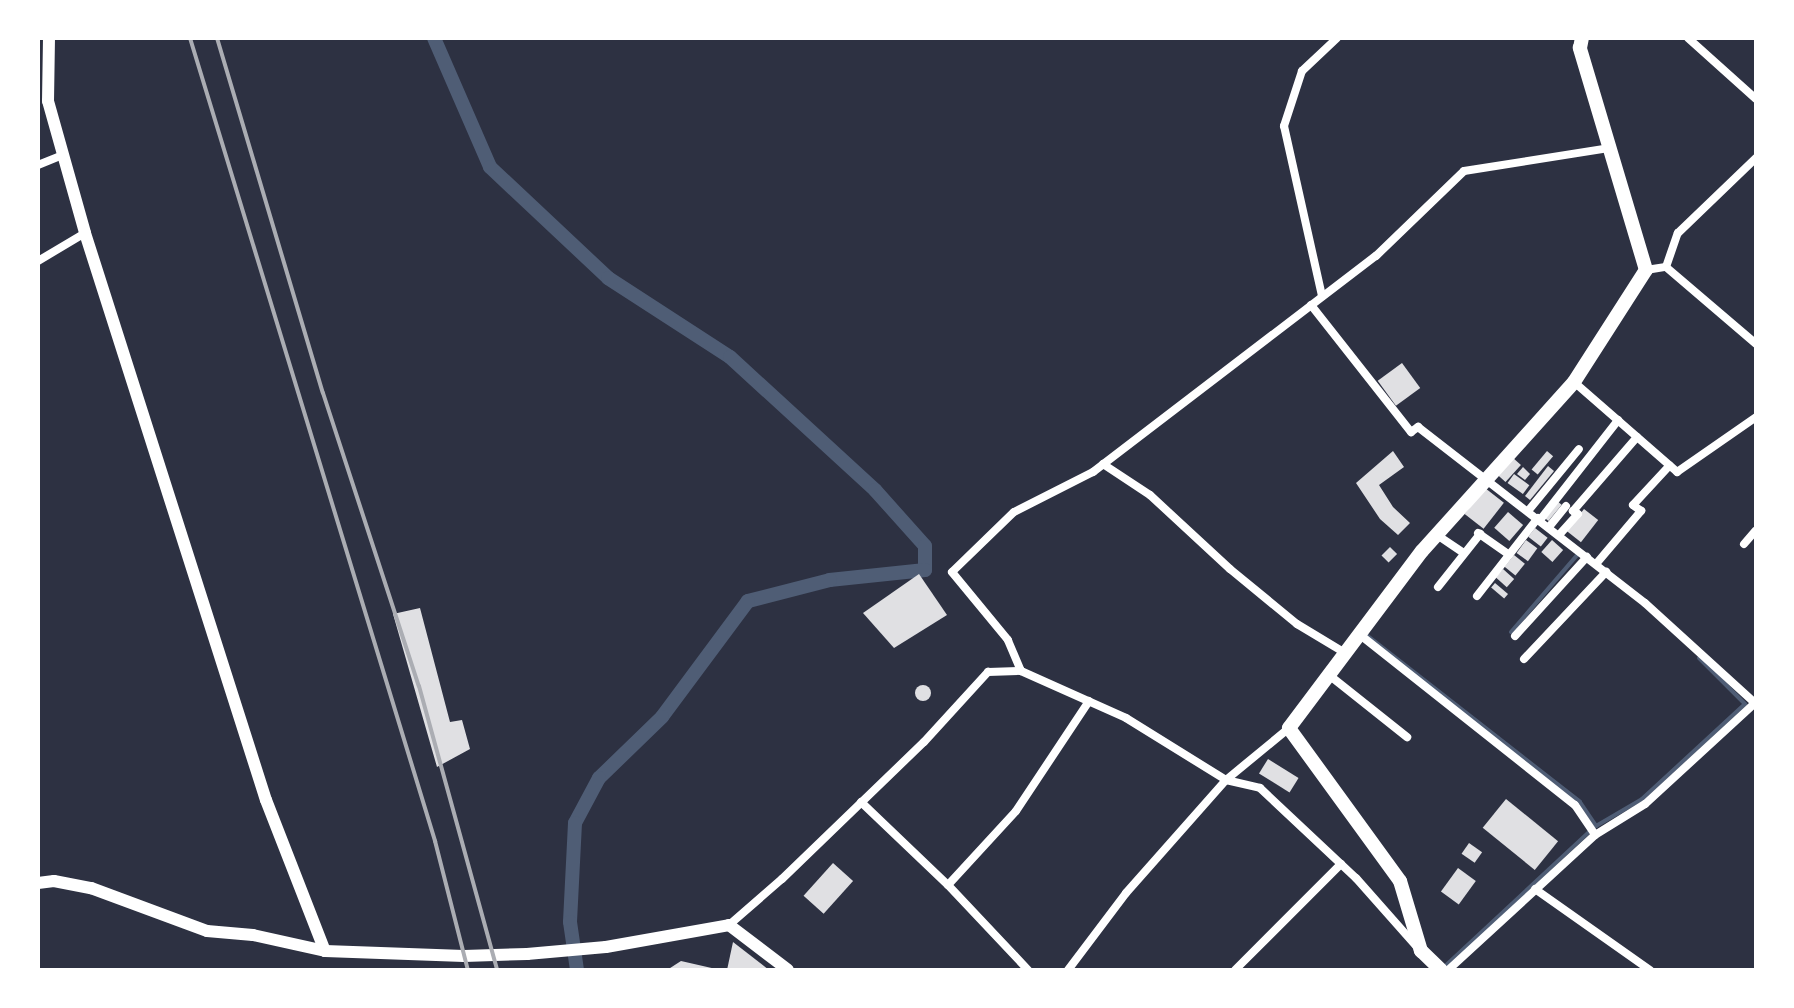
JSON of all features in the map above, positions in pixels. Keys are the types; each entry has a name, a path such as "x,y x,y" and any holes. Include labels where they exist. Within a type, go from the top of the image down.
{"main road":[{"path":"49,38 48,101 85,233 266,800 325,951"},
{"path":"1441,970 1421,951 1400,881 1289,728 1437,535 1574,382 1646,270 1580,48 1582,38"},
{"path":"38,883 54,881 91,888 207,931 253,935 325,951 464,956 544,952 604,947 729,925 788,970"}],"street":[{"path":"1322,296 1284,126 1302,71 1337,38"},
{"path":"1688,38 1756,99"},
{"path":"1021,671 1008,640 952,572 1014,512 1103,464 1376,256 1464,171 1610,148"},
{"path":"38,165 63,155"},
{"path":"1666,267 1678,233 1756,158"},
{"path":"38,261 85,233"},
{"path":"1646,270 1666,267 1756,344"},
{"path":"1311,305 1411,432 1418,427 1539,519 1645,603 1755,703 1645,804 1595,835 1448,970"},
{"path":"1574,382 1677,472 1756,417"},
{"path":"1477,596 1618,420"},
{"path":"1559,535 1578,514 1573,511 1637,437"},
{"path":"1528,511 1579,449"},
{"path":"1103,464 1150,495 1230,569 1297,624 1345,653"},
{"path":"1596,564 1641,511 1633,505 1670,465"},
{"path":"1549,527 1566,506"},
{"path":"1744,544 1756,530"},
{"path":"1438,587 1479,533 1509,555"},
{"path":"1437,535 1464,553"},
{"path":"1515,636 1587,557"},
{"path":"1524,659 1606,572"},
{"path":"1359,634 1575,805 1595,835"},
{"path":"729,925 782,879 924,742 988,672 1021,671 1126,718 1226,780 1260,788 1341,864 1421,951"},
{"path":"1329,675 1407,737"},
{"path":"948,885 1016,811 1089,701"},
{"path":"1068,970 1126,893 1226,780 1289,728"},
{"path":"861,802 948,885 1028,970"},
{"path":"1235,970 1341,864"},
{"path":"1535,889 1650,970"}],"building":[{"path":"1402,363 1420,388 1396,406 1378,381"},
{"path":"1393,451 1404,467 1379,485 1393,507 1410,523 1398,535 1380,519 1356,483"},
{"path":"1547,451 1553,456 1538,475 1532,469"},
{"path":"1512,457 1521,465 1506,482 1497,474"},
{"path":"1548,466 1554,471 1530,500 1525,496"},
{"path":"1523,467 1530,474 1525,480 1517,474"},
{"path":"1514,474 1529,485 1523,494 1508,483"},
{"path":"1485,488 1504,503 1484,529 1465,514"},
{"path":"1557,501 1562,505 1548,521 1544,517"},
{"path":"1584,509 1598,520 1581,542 1567,531"},
{"path":"1508,512 1523,525 1509,541 1494,528"},
{"path":"1535,528 1548,538 1541,547 1528,537"},
{"path":"1526,540 1537,548 1528,561 1517,553"},
{"path":"1552,540 1563,550 1552,562 1541,552"},
{"path":"1390,547 1397,554 1389,563 1382,555"},
{"path":"1514,555 1525,564 1515,575 1505,567"},
{"path":"1503,569 1514,579 1507,587 1496,577"},
{"path":"919,574 947,615 894,648 863,613"},
{"path":"1495,583 1508,594 1504,599 1491,588"},
{"path":"420,608 450,722 462,720 470,749 437,767 393,614"},
{"path":"920,685 926,685 931,693 929,699 920,701 915,696 915,690"},
{"path":"1268,759 1299,778 1290,792 1259,773"},
{"path":"1506,799 1558,841 1535,870 1483,828"},
{"path":"1469,843 1482,852 1475,863 1462,854"},
{"path":"833,863 853,881 824,914 804,896"},
{"path":"1458,868 1476,881 1459,904 1441,891"},
{"path":"733,942 769,970 727,970"},
{"path":"681,961 716,969 716,970 667,970"}],"waterway":[{"path":"434,38 490,167 608,278 730,357 875,490 925,546 925,570 830,580 748,601 662,717 599,778 575,823 570,922 577,970"},
{"path":"1511,632 1578,554"},
{"path":"1364,633 1580,802 1596,826 1642,799 1745,704 1699,658"},
{"path":"1442,969 1591,830"}],"railway":[{"path":"190,38 435,841 468,970"},
{"path":"217,38 323,393 419,686 497,970"}]}
